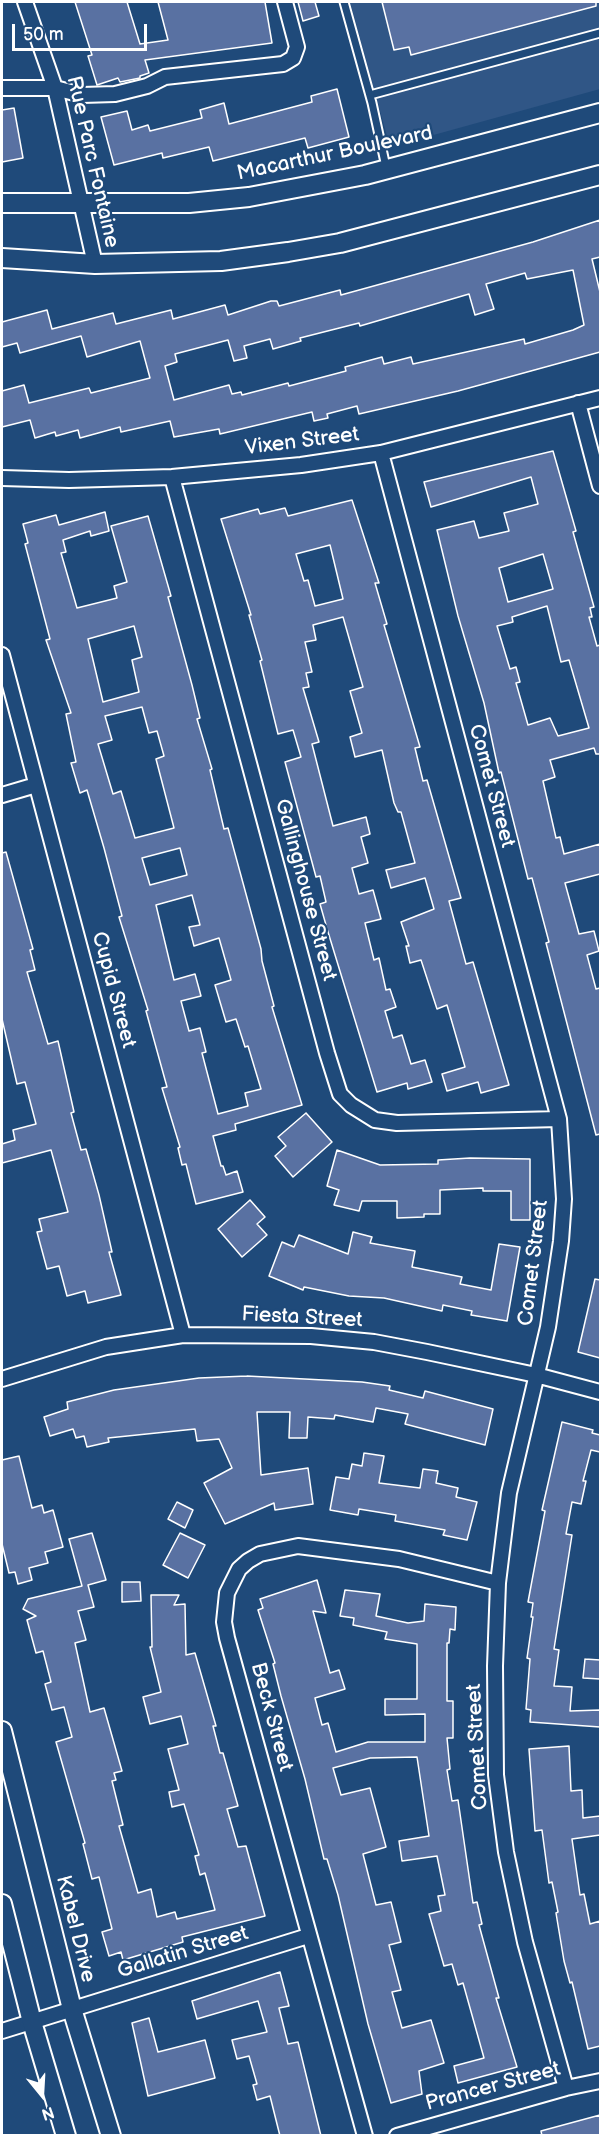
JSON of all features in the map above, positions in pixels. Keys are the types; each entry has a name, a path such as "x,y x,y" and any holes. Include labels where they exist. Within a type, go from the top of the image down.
{"street":[{"name":"Rue Parc Fontaine","path":"25,2 55,88 95,264"},
{"path":"2,88 55,88 81,95 115,94 147,86 165,77 283,64 293,58 297,47 285,2"},
{"name":"Macarthur Boulevard","path":"2,203 189,203 249,197 387,170 600,113"},
{"path":"2,258 95,264 221,261 288,252 340,243 600,175"},
{"name":"Vixen Street","path":"2,478 69,480 172,477 301,465 381,453 600,398"},
{"path":"578,404 600,486"},
{"name":"Comet Street","path":"381,453 559,1119 564,1199 561,1241 548,1327 509,1493 498,1583 495,1666 496,1775 506,1852 525,1942 566,2088"},
{"name":"Gallinghouse Street","path":"172,477 340,1094 351,1105 375,1120 397,1123 559,1119"},
{"name":"Cupid Street","path":"2,656 183,1335"},
{"path":"2,795 36,785"},
{"name":"Fiesta Street","path":"2,1379 106,1347 183,1335 311,1336 374,1342 536,1375 600,1392"},
{"name":"Beck Street","path":"365,2136 227,1638 224,1622 231,1582 239,1569 260,1554 298,1546 399,1558 498,1583"},
{"name":"Kabel Drive","path":"2,1731 72,2009 111,2136"},
{"path":"2,1904 32,2022 66,2136"},
{"name":"Gallatin Street","path":"2,2031 308,1936"},
{"name":"Prancer Street","path":"397,2136 566,2088 600,2081"}],"lane":[{"path":"344,2 370,95 387,170"},
{"path":"370,95 600,33"}],"shaded area":[{"path":"350,2 600,2 600,89 390,147"}],"building":[{"path":"75,2 127,2 140,44 168,40 158,2 265,2 272,43 145,60 149,73 140,78 120,82 118,78 97,85 88,56 92,55"},
{"path":"298,2 315,2 319,16 303,21"},
{"path":"382,2 596,2 596,6 411,55 409,47 394,50"},
{"path":"337,89 349,137 308,148 305,138 213,161 209,147 163,158 162,153 114,165 101,117 127,111 132,130 148,125 150,131 202,118 200,110 224,103 229,124 312,102 311,96"},
{"path":"14,108 23,158 2,162 2,110"},
{"path":"600,220 600,257 592,259 600,292 600,352 458,391 359,414 357,406 327,414 328,418 314,421 312,412 220,434 219,429 174,437 170,421 121,432 120,427 80,438 78,430 56,436 55,432 35,438 30,420 2,427 2,391 24,385 29,403 89,388 91,393 150,378 140,341 87,357 81,336 20,353 17,343 2,347 2,322 47,310 52,329 113,313 116,324 171,310 173,319 225,305 228,315 271,301 277,301 279,306 340,290 341,295 533,242","holes":["573,270 584,325 525,344 524,339 413,364 411,357 384,364 382,357 345,367 346,371 242,395 241,392 232,394 229,385 174,400 165,366 177,362 175,354 228,340 234,361 247,358 244,346 270,339 273,349 301,341 300,338 359,323 360,326 469,294 475,315 494,309 486,284 525,273 527,279"]},
{"path":"553,451 576,531 573,532 594,607 590,608 592,617 589,617 597,646 600,645 600,754 596,754 594,748 550,760 555,777 543,781 556,838 560,837 564,854 600,844 600,874 565,883 579,934 594,931 599,951 587,955 596,989 600,988 600,1134 596,1135 546,943 549,942 532,878 528,879 501,772 499,773 484,703 458,616 437,530 474,521 479,538 509,531 504,513 538,504 531,477 431,507 424,482","holes":["543,554 553,589 508,602 499,568","547,606 561,662 569,660 589,728 558,736 550,718 528,725 516,683 520,682 516,667 510,669 497,626 513,622 512,617"]},
{"path":"352,500 379,583 375,583 387,624 384,625 420,747 415,748 423,781 427,780 461,898 449,901 466,964 473,962 509,1085 481,1093 478,1082 447,1091 442,1074 465,1067 447,1005 437,1009 421,960 410,963 406,946 409,946 401,922 434,909 425,878 391,888 386,870 415,863 401,812 398,812 394,803 382,750 355,757 350,737 362,733 350,691 363,687 343,617 313,625 316,640 305,642 312,672 306,673 309,687 303,688 319,742 312,744 333,826 366,817 370,834 361,837 368,863 352,868 359,894 373,890 381,919 365,923 374,960 379,958 386,990 390,989 396,1007 385,1011 393,1038 402,1035 411,1064 425,1060 432,1082 408,1089 407,1083 377,1092 320,904 326,902 320,876 316,877 285,762 301,757 293,730 278,734 260,661 262,660 249,615 251,615 221,519 258,509 260,514 285,508 288,516","holes":["330,545 343,599 315,606 308,580 304,581 296,554"]},
{"path":"105,512 109,531 91,536 90,531 63,540 66,552 61,553 77,608 117,598 114,586 127,582 111,526 148,516 171,596 168,597 200,718 197,719 212,769 210,770 224,829 228,828 261,949 274,1006 272,1007 302,1105 235,1124 236,1130 213,1136 221,1166 226,1175 237,1171 243,1192 196,1204 186,1164 182,1165 178,1148 180,1147 162,1088 167,1087 146,1011 148,1010 119,917 122,916 104,848 87,790 80,793 71,763 76,762 66,714 71,713 46,640 50,639 25,544 28,543 23,524 56,515 59,525","holes":["134,626 142,657 132,660 139,692 103,702 88,639","142,707 149,733 157,731 164,756 156,759 174,828 135,838 121,791 113,794 98,744 112,740 105,716","180,848 187,875 150,885 142,858","192,895 200,925 189,927 194,946 219,938 231,980 215,985 226,1022 236,1019 245,1047 248,1046 261,1089 245,1093 248,1106 218,1114 202,1053 206,1052 200,1028 189,1031 181,1001 201,996 195,974 174,980 156,905"]},
{"path":"6,852 33,949 30,950 35,970 27,972 48,1044 58,1041 74,1112 71,1113 81,1150 86,1149 99,1195 112,1252 109,1252 121,1295 88,1303 85,1291 67,1296 59,1266 47,1269 37,1232 42,1231 39,1219 68,1212 51,1150 2,1163 2,1144 15,1140 13,1130 36,1124 25,1082 17,1084 2,1019 2,853"},
{"path":"306,1113 332,1142 293,1177 275,1156 286,1146 278,1137"},
{"path":"337,1150 380,1165 438,1164 438,1160 470,1158 530,1159 530,1220 511,1220 511,1191 483,1191 483,1188 440,1190 440,1214 424,1214 424,1217 397,1218 397,1201 362,1201 359,1211 334,1205 339,1190 327,1186"},
{"path":"250,1200 265,1217 257,1224 267,1235 242,1257 218,1229"},
{"path":"353,1232 372,1237 370,1243 415,1251 412,1267 462,1277 460,1284 491,1290 499,1244 520,1247 507,1321 471,1315 472,1311 443,1305 442,1311 384,1298 349,1296 304,1287 303,1290 269,1276 282,1242 294,1247 299,1235 348,1254"},
{"path":"595,1279 600,1280 600,1358 578,1352"},
{"path":"247,1376 362,1382 390,1386 389,1390 423,1398 425,1391 493,1409 485,1445 405,1424 408,1414 376,1408 373,1422 335,1415 334,1419 308,1417 307,1438 289,1438 290,1412 257,1412 261,1475 308,1468 313,1504 275,1510 274,1503 225,1524 204,1483 232,1468 219,1439 197,1441 195,1429 108,1438 109,1442 87,1447 84,1436 76,1438 73,1429 50,1436 44,1417 68,1409 67,1402 114,1390 199,1378"},
{"path":"562,1422 593,1430 592,1433 600,1435 600,1452 591,1450 583,1481 586,1481 581,1504 572,1502 566,1534 572,1535 554,1649 559,1650 554,1686 572,1687 570,1711 600,1710 600,1727 530,1722 531,1710 526,1709 530,1659 527,1658 533,1617 531,1617 533,1603 528,1602 545,1511 542,1510"},
{"path":"364,1453 384,1456 379,1483 420,1488 423,1469 438,1471 436,1483 458,1488 456,1497 477,1502 467,1540 443,1535 445,1530 395,1521 396,1515 359,1509 358,1515 330,1510 336,1477 349,1479 352,1464 362,1466"},
{"path":"19,1456 32,1508 42,1505 44,1513 53,1510 63,1547 45,1552 48,1563 29,1568 32,1580 18,1584 15,1572 9,1573 2,1544 2,1460"},
{"path":"177,1502 193,1510 185,1528 168,1519"},
{"path":"92,1533 106,1580 88,1585 94,1607 78,1611 86,1640 75,1643 90,1712 104,1708 122,1771 114,1773 116,1780 112,1781 123,1825 119,1826 138,1893 151,1889 157,1917 175,1912 177,1919 215,1910 205,1873 200,1875 195,1856 199,1855 184,1804 172,1807 169,1792 179,1790 168,1749 188,1744 181,1716 150,1724 143,1697 161,1692 150,1647 152,1647 151,1595 179,1595 174,1605 185,1604 186,1655 195,1653 216,1726 213,1726 220,1753 223,1753 238,1806 227,1809 238,1847 246,1846 265,1916 182,1937 183,1942 123,1960 121,1952 109,1956 102,1932 112,1929 99,1877 92,1879 83,1844 85,1843 56,1742 72,1737 64,1707 52,1710 45,1684 51,1682 43,1651 36,1653 27,1620 36,1616 23,1609 28,1599 82,1586 69,1539"},
{"path":"180,1533 205,1545 188,1578 163,1565"},
{"path":"317,1580 326,1613 313,1611 330,1673 339,1670 345,1689 315,1698 322,1725 328,1723 336,1752 368,1742 425,1742 425,1714 385,1715 385,1699 417,1699 417,1644 385,1639 387,1632 353,1625 354,1618 340,1616 345,1590 380,1594 376,1616 408,1623 424,1621 425,1604 456,1607 455,1630 450,1629 449,1643 447,1643 447,1701 453,1701 453,1738 447,1738 450,1769 447,1770 452,1801 458,1800 473,1903 477,1902 482,1924 479,1925 499,1998 496,1998 517,2067 458,2083 454,2066 484,2058 463,1983 458,1985 452,1964 444,1966 429,1914 441,1911 438,1896 445,1895 437,1856 402,1861 399,1841 429,1836 417,1757 370,1758 333,1768 341,1795 370,1788 386,1847 363,1854 376,1905 391,1902 401,1942 389,1945 401,1990 392,1992 402,2028 431,2020 444,2063 419,2071 422,2094 391,2103 368,2024 338,1895 327,1859 324,1859 305,1779 273,1664 275,1663 258,1610 263,1608 260,1599"},
{"path":"122,1582 140,1582 141,1601 122,1602"},
{"path":"585,1659 600,1660 600,1679 583,1678"},
{"path":"569,1746 571,1791 582,1790 583,1818 600,1816 600,1835 572,1839 580,1895 584,1894 590,1924 600,1921 600,2046 588,2049 572,1982 570,1983 564,1961 556,1913 558,1912 552,1882 549,1883 542,1830 535,1831 529,1749"},
{"path":"280,1972 289,2006 279,2008 288,2044 298,2042 321,2136 280,2136 270,2096 257,2100 253,2085 257,2084 249,2056 237,2059 232,2040 267,2032 258,2001 197,2019 192,2001"},
{"path":"149,2018 158,2052 205,2040 215,2078 148,2096 132,2023"},
{"path":"600,2115 600,2136 542,2136 541,2131"}]}
